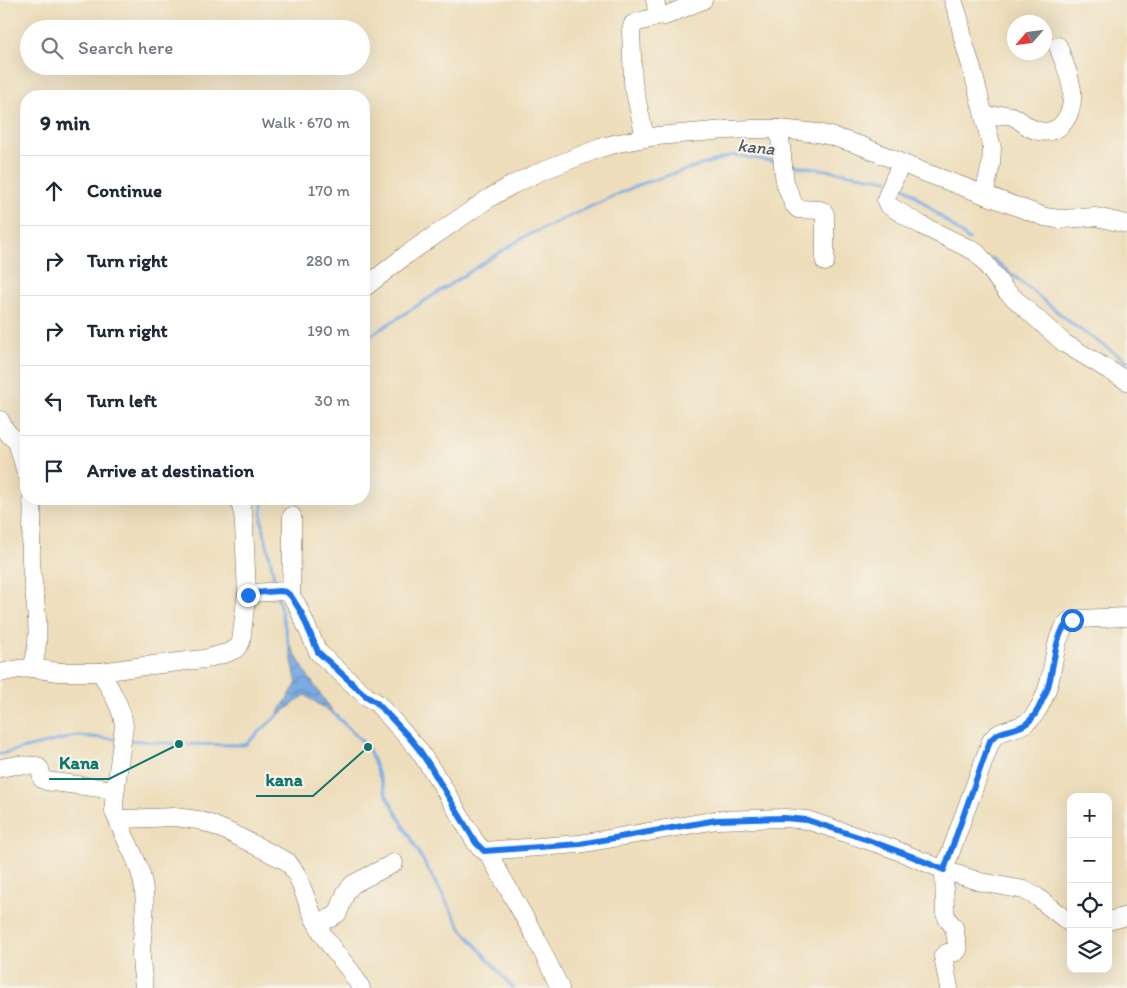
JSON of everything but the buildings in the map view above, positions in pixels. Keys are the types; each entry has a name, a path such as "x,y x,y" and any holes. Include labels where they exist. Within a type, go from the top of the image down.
{"street":[{"path":"645,137 633,83 631,30 633,24 651,18 655,8 665,16 702,0"},
{"path":"952,0 959,18 992,152 984,195"},
{"path":"985,118 1010,115 1030,128 1042,132 1057,129 1062,125 1068,118 1072,93 1070,80 1058,46"},
{"path":"370,283 406,255 491,197 544,170 600,148 645,137 726,130 817,133 830,136 862,146 900,166 1051,219 1096,217 1127,224"},
{"path":"780,133 785,184 794,205 798,209 820,210 825,214 825,262"},
{"path":"900,166 887,196 887,204 921,225 976,252 1006,291 1064,343 1127,381"},
{"path":"0,420 9,436 20,442"},
{"path":"32,505 31,560 37,631 36,653 32,668"},
{"path":"240,505 243,514 252,594"},
{"path":"285,594 292,548 292,516"},
{"path":"0,673 32,668 66,673 100,672 204,659 233,651 241,642 246,599 252,594 285,594 301,612 318,652 366,696 377,703 418,748 482,850 580,844 717,820 784,818 807,820 868,840 944,870 981,882 1024,890 1067,921"},
{"path":"949,988 943,956 958,950 954,927 945,913 944,870 990,741 997,734 1020,727 1029,722 1034,716 1048,689 1054,656 1066,625 1072,620 1127,618"},
{"path":"100,672 121,711 124,726 115,790 114,812 140,872 143,885 144,907 141,954 144,988"},
{"path":"0,768 17,765 37,766 40,769 43,781 115,790"},
{"path":"118,818 175,817 198,820 229,832 284,860 293,868 297,875 316,922 361,988"},
{"path":"487,851 531,928 560,988"},
{"path":"316,922 331,918 338,913 346,892 353,884 394,864"},
{"path":"1112,921 1127,916"}],"water":[{"path":"288,642 309,678 335,715 305,695 276,717 297,683"}],"waterway":[{"name":"kana","path":"370,336 522,238 638,185 733,155 777,162"},
{"name":"kana","path":"788,164 888,180"},
{"name":"kana","path":"899,182 969,240"},
{"name":"kana","path":"992,258 1076,327 1127,361"},
{"name":"kana","path":"262,505 262,522 276,586"},
{"name":"kana","path":"278,597 289,645"},
{"name":"kana","path":"333,713 368,747 387,796 461,928 513,988"},
{"name":"kana","path":"128,740 179,744 245,745 278,715"},
{"name":"kana","path":"0,754 76,736 117,739"}],"place":[{"name":"Kana","path":"179,744"},
{"name":"kana","path":"368,747"}],"route":[{"path":"248,595 285,591 291,596 301,612 318,652 366,696 377,703 409,737 440,782 469,833 484,851 580,844 717,820 793,818 807,820 868,840 944,870 990,741 1001,732 1020,727 1029,722 1034,716 1048,689 1054,656 1062,631 1067,623 1072,620"}]}
